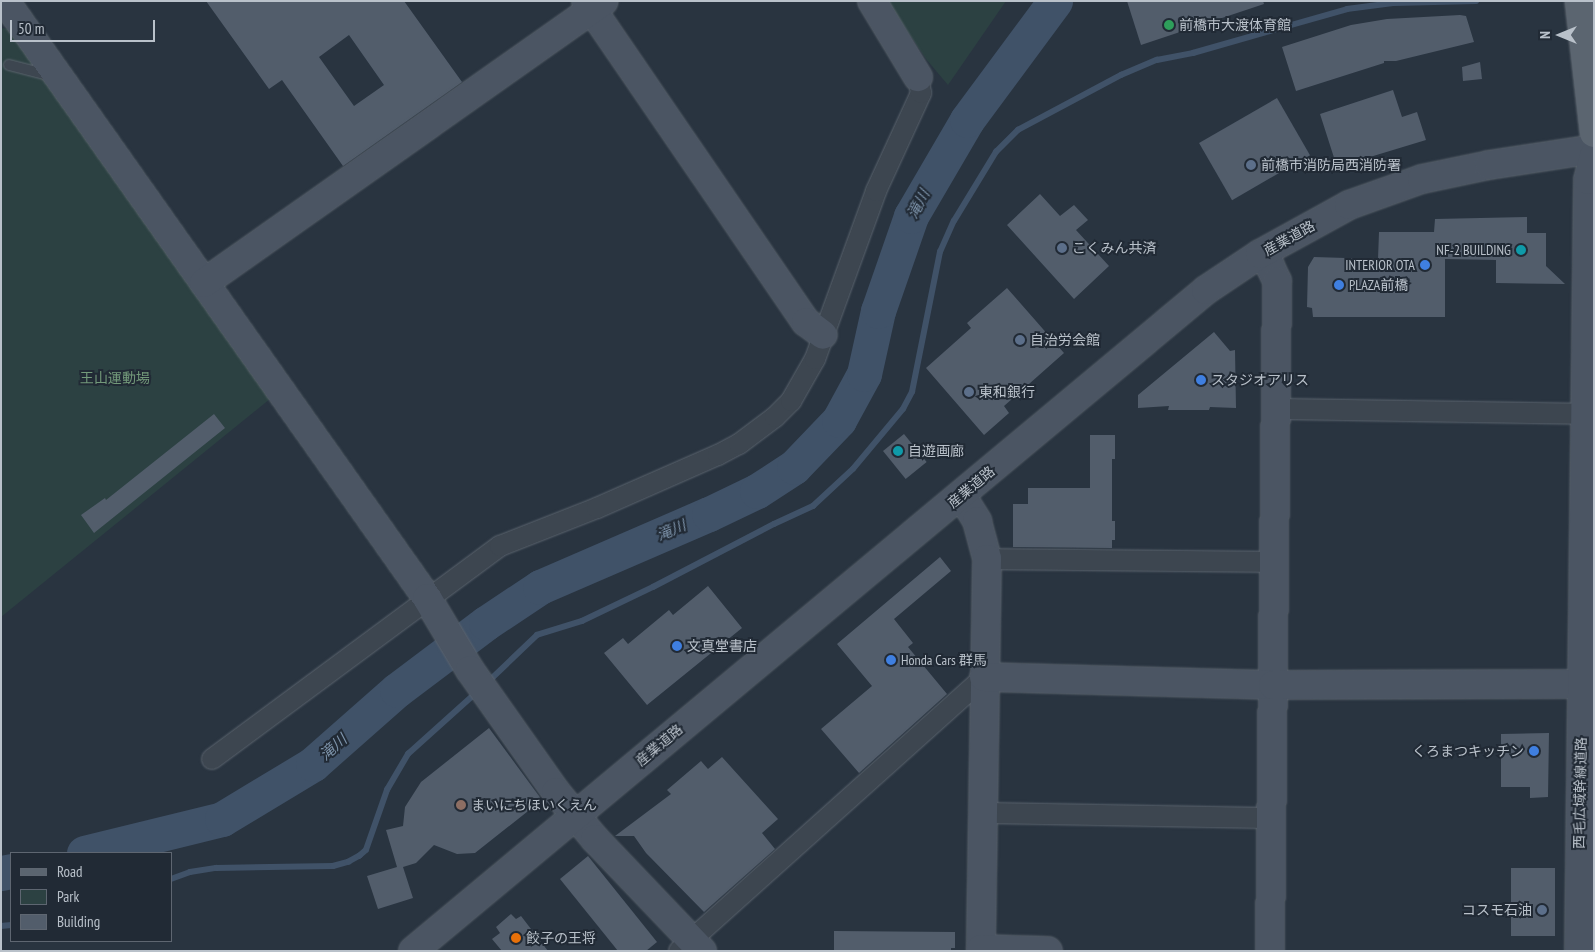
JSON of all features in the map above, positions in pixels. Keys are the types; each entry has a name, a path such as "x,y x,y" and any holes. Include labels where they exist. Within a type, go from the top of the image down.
{"main road":[{"path":"1579,1 1594,133"}],"street":[{"path":"1,4 5,1 432,605 470,670 575,815 691,947 984,676 1273,685 1588,684"},
{"path":"432,605 431,598 500,546 597,508 739,444 775,417 791,401 815,359 876,191 918,102 921,85 918,77 872,1"},
{"path":"204,283 594,4 806,322 823,334"},
{"name":"産業道路","path":"413,951 1206,290 1260,254 1349,205 1422,179 1489,165 1594,149"},
{"name":"西毛広域幹線道路","path":"1579,951 1588,684 1585,414 1588,180 1594,156"},
{"path":"1260,254 1270,266 1277,281 1270,951"},
{"path":"1276,409 1585,414"},
{"path":"961,495 977,522 987,559 981,950 1048,951"},
{"path":"987,559 1273,562"},
{"path":"212,759 432,605"},
{"path":"984,813 1270,818"}],"lane":[{"path":"9,66 57,77"}],"green space":[{"path":"887,1 1006,1 948,85 926,59"},
{"name":"王山運動場","path":"1,28 10,29 270,399 1,617"}],"building":[{"path":"206,1 404,1 462,82 343,166 282,80 269,89","holes":["349,35 384,85 354,106 319,57"]},
{"name":"前橋市大渡体育館","path":"1127,1 1263,1 1264,4 1141,45"},
{"path":"1466,16 1474,42 1396,61 1384,61 1384,63 1296,91 1282,47 1351,25 1387,19"},
{"path":"1480,62 1482,79 1463,81 1462,67"},
{"path":"1393,90 1402,117 1417,112 1426,140 1337,167 1320,114"},
{"path":"1277,98 1310,155 1232,200 1199,143"},
{"path":"1040,194 1060,216 1074,205 1088,220 1076,230 1109,266 1074,299 1007,225"},
{"path":"1527,217 1527,233 1546,233 1546,266 1565,284 1496,283 1496,260 1445,259 1445,317 1313,317 1312,308 1307,307 1308,267 1314,257 1378,259 1379,232 1434,232 1435,219"},
{"path":"1007,288 1064,353 1004,406 1009,413 984,435 926,368 971,328 967,323"},
{"path":"1214,332 1230,351 1235,350 1236,408 1210,407 1209,410 1168,410 1169,406 1138,408 1138,395"},
{"path":"214,414 225,428 94,533 81,515 105,498 106,500"},
{"path":"904,434 927,462 906,479 883,451"},
{"path":"1090,435 1115,435 1115,459 1112,459 1112,521 1115,521 1115,540 1112,540 1112,548 1013,547 1013,504 1028,504 1028,488 1090,488"},
{"path":"940,557 951,571 894,619 913,643 908,647 947,694 859,773 821,729 872,686 837,644"},
{"path":"708,586 742,628 647,705 604,653 623,638 628,644 669,610 673,615"},
{"path":"489,728 542,800 475,853 457,854 434,845 416,863 403,867 413,898 378,909 367,876 397,867 386,830 403,826 405,807 421,782"},
{"path":"1549,733 1548,797 1530,798 1530,787 1501,787 1501,734"},
{"path":"722,757 778,819 762,833 775,849 704,912 646,853 634,836 615,836 671,794 667,790 701,761 708,769"},
{"path":"588,856 657,942 646,951 618,951 560,879"},
{"path":"1511,868 1555,868 1555,936 1511,936"},
{"path":"511,914 516,919 521,916 548,951 502,951 492,939 500,933 496,927"},
{"path":"834,931 955,932 955,948 951,948 951,951 834,951"}],"waterway":[{"name":"滝川","path":"88,852 222,819 313,764 397,690 486,623 540,587 709,514 757,491 794,467 839,420 864,374 878,311 911,216 967,120 1055,1"},
{"path":"487,683 537,635 582,621 813,506 853,469 903,409 912,392 940,252 954,221 996,152 1018,130 1121,75 1157,60 1193,53 1347,9 1393,3 1476,1"},
{"path":"172,879 190,872 216,868 333,866 348,862 359,856 366,850 387,790 408,754 476,693"},
{"name":"滝川","path":"1,873 10,871"},
{"path":"1,926 10,925"}],"place":[{"name":"前橋市大渡体育館","path":"1169,25"},
{"name":"前橋市消防局西消防署","path":"1251,165"},
{"name":"こくみん共済","path":"1062,248"},
{"name":"NF-2 BUILDING","path":"1521,250"},
{"name":"INTERIOR OTA","path":"1425,265"},
{"name":"PLAZA前橋","path":"1339,285"},
{"name":"自治労会館","path":"1020,340"},
{"name":"スタジオアリス","path":"1201,380"},
{"name":"東和銀行","path":"969,392"},
{"name":"自遊画廊","path":"898,451"},
{"name":"文真堂書店","path":"677,646"},
{"name":"Honda Cars 群馬","path":"891,660"},
{"name":"くろまつキッチン","path":"1534,751"},
{"name":"まいにちほいくえん","path":"461,805"},
{"name":"コスモ石油","path":"1542,910"},
{"name":"餃子の王将","path":"516,938"}]}
